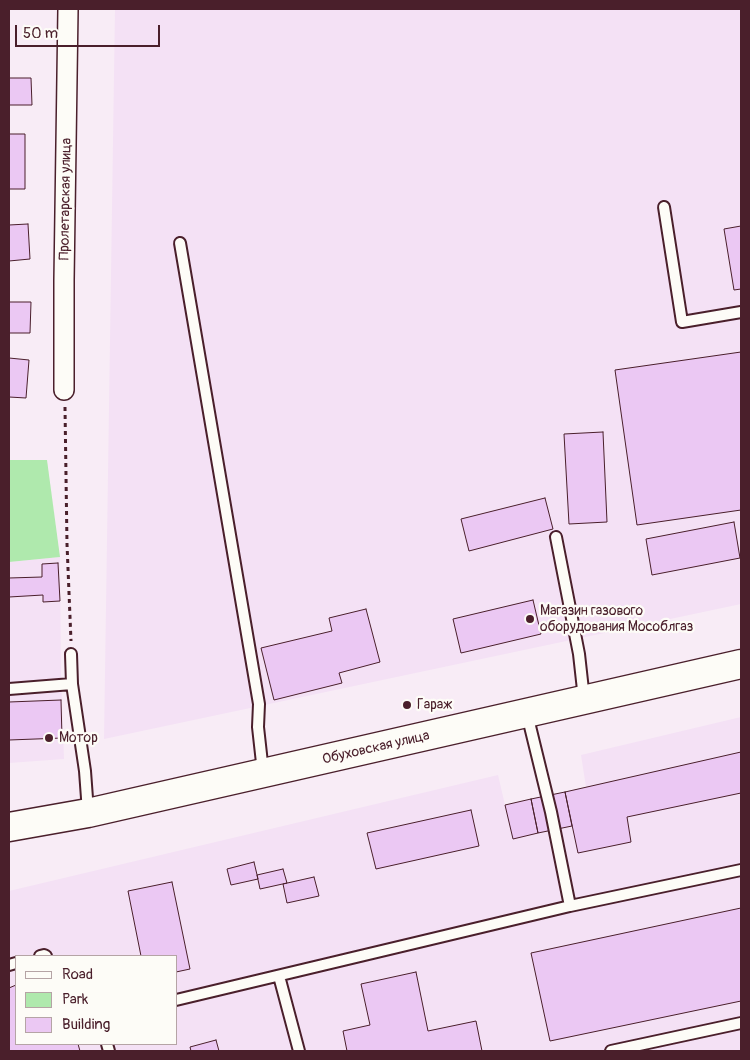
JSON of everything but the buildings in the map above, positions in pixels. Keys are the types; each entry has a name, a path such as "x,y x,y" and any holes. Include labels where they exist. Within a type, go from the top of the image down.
{"main road":[{"name":"Обуховская улица","path":"9,827 88,813 741,664"}],"street":[{"name":"Пролетарская улица","path":"64,390 68,9"}],"lane":[{"path":"664,206 682,322 741,312"},
{"path":"180,243 259,704 258,727 263,774"},
{"path":"556,537 579,654 584,700"},
{"path":"71,654 72,684 85,770 88,813"},
{"path":"9,689 72,684"},
{"path":"527,713 551,812 570,906"},
{"path":"178,1000 570,906 741,870"},
{"path":"279,976 299,1051"},
{"path":"610,1051 741,1023"}],"path":[{"path":"64,390 71,654"}],"shaded area":[{"path":"115,9 741,9 741,604 104,739"},
{"path":"60,557 64,759 9,763 9,562"},
{"path":"741,717 741,1051 9,1051 9,891 498,775 505,805 586,787 581,755"}],"green space":[{"path":"9,460 47,460 60,557 9,562"}],"place":[{"name":"Магазин газового оборудования Мособлгаз","path":"530,619"},
{"name":"Гараж","path":"407,705"},
{"name":"Мотор","path":"49,738"}]}
